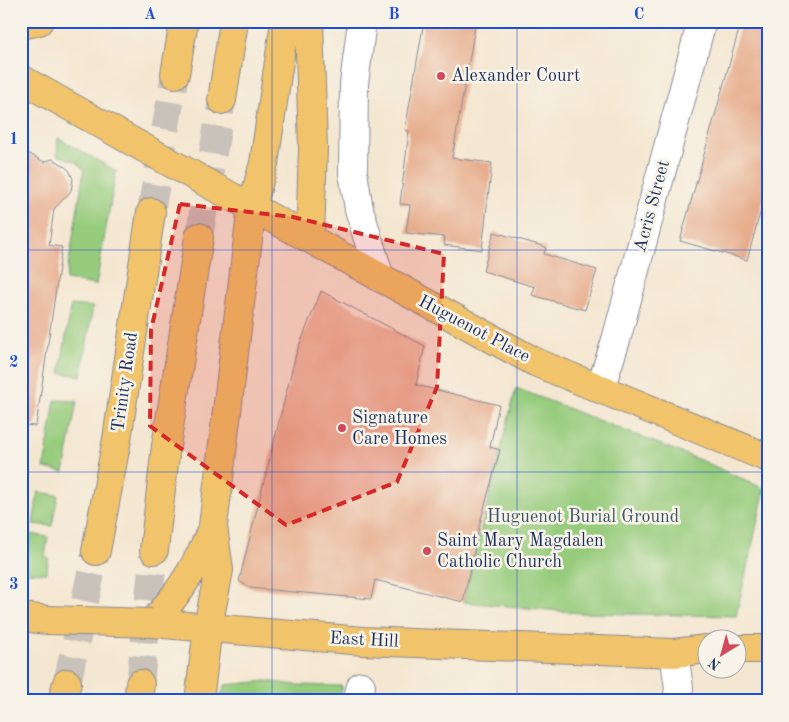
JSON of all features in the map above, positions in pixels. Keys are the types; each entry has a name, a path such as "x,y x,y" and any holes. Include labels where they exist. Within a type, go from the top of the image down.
{"highway":[{"path":"21,25 39,21"},
{"path":"175,74 184,21"},
{"path":"222,100 234,21"},
{"path":"199,701 208,627 219,570 212,526 243,202 264,163 286,21"},
{"path":"309,21 313,148 310,238"},
{"name":"Huguenot Place","path":"21,80 191,175 535,362 768,458"},
{"name":"Trinity Road","path":"96,551 117,439 151,212"},
{"path":"154,550 166,446 199,237"},
{"path":"164,617 197,564 212,526"},
{"name":"East Hill","path":"34,618 164,617 208,627 363,641 674,653 696,651"},
{"path":"746,649 768,649"}],"street":[{"path":"362,21 354,84 353,173 359,208 380,278"},
{"name":"Acris Street","path":"600,389 618,332 702,21"},
{"path":"674,653 679,688 677,701"}],"highlighted area":[{"path":"180,204 293,217 444,254 437,387 397,482 286,525 150,426 151,330"}],"green space":[{"path":"58,138 116,171 96,285 66,280 84,170 77,162 57,155"},
{"path":"71,305 93,307 81,376 60,373"},
{"name":"Huguenot Burial Ground","path":"516,388 705,462 765,489 736,616 581,613 463,602"},
{"path":"55,400 77,401 64,472 44,468"},
{"path":"38,492 58,495 52,526 33,524"},
{"path":"30,534 48,537 45,557 49,558 46,573 21,572 21,558 27,551"},
{"path":"266,681 296,685 342,686 340,701 219,701 225,685"}],"building":[{"path":"424,21 476,21 452,158 492,163 482,250 444,245 445,237 406,233 410,205 400,204 409,131 405,130"},
{"path":"768,21 768,185 747,260 680,241 741,22"},
{"path":"21,149 44,162 52,159 60,163 69,170 73,179 71,191 54,209 49,245 62,247 36,426 21,425"},
{"path":"494,232 546,247 544,254 597,270 585,310 532,295 535,287 483,271"},
{"name":"Signature Care Homes","path":"321,291 425,346 416,385 499,405 490,447 500,450 480,523 463,602 375,580 371,599 250,588 239,581 296,354"}],"tunnel":[{"path":"151,212 175,74"},
{"path":"199,237 222,100"},
{"path":"140,684 154,550"},
{"path":"67,683 96,551"}],"place":[{"name":"Alexander Court","path":"441,76"},
{"name":"Signature Care Homes","path":"342,428"},
{"name":"Saint Mary Magdalen Catholic Church","path":"427,551"}]}
